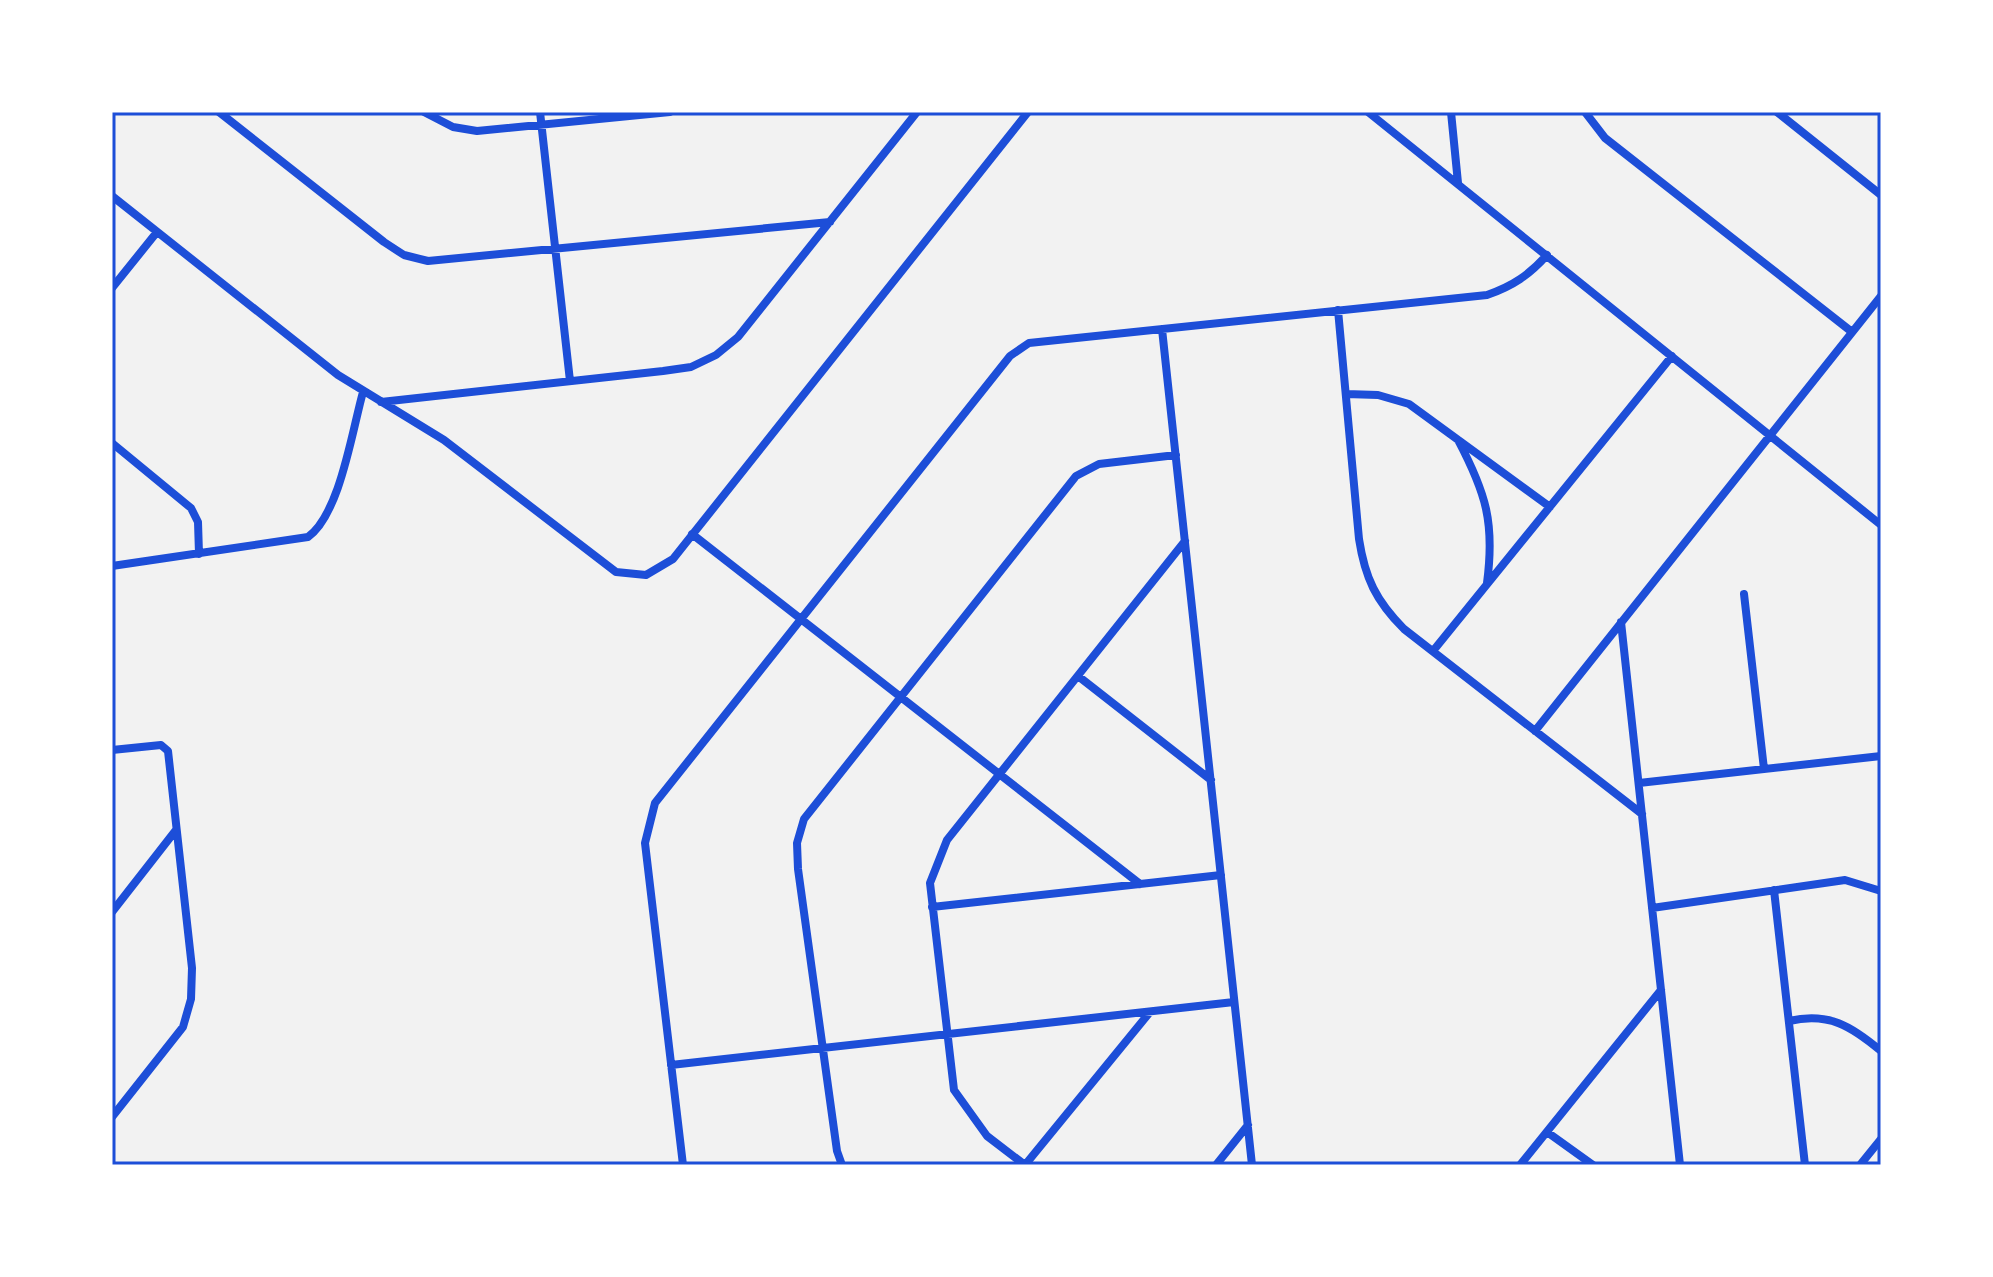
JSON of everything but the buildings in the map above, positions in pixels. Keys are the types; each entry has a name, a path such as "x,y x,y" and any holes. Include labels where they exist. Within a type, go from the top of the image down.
{"street":[{"path":"219,112 404,255 428,261 830,222"},
{"path":"424,112 453,127 477,131 670,112"},
{"path":"540,112 570,381"},
{"path":"380,402 691,367 716,355 757,315 917,112"},
{"path":"112,196 363,392 444,440 616,572 631,576 661,569 692,534 1028,112"},
{"path":"1368,112 1881,525"},
{"path":"1451,112 1458,183"},
{"path":"1585,112 1605,138 1852,332"},
{"path":"1777,112 1881,195"},
{"path":"112,288 157,232"},
{"path":"683,1165 645,843 647,822 655,803 1019,348 1029,343 1487,295 1510,287 1531,274 1547,255"},
{"path":"1535,731 1881,296"},
{"path":"1338,310 1364,573 1379,604 1433,651 1642,814"},
{"path":"1162,329 1252,1165"},
{"path":"1433,651 1672,356"},
{"path":"112,566 297,541 318,530 330,509 363,392"},
{"path":"1346,394 1378,395 1409,404 1456,435 1550,507"},
{"path":"1456,435 1482,484 1492,542 1487,584"},
{"path":"112,443 191,508 201,538 199,554"},
{"path":"842,1165 837,1151 822,1048 797,843 804,819 1076,476 1099,464 1176,455"},
{"path":"692,534 1140,884"},
{"path":"1151,1011 1025,1165 987,1136 954,1090 930,883 936,861 947,840 1185,541"},
{"path":"1744,594 1764,769"},
{"path":"1621,622 1680,1165"},
{"path":"1078,676 1211,780"},
{"path":"112,750 161,745 168,751 192,968 191,999 183,1027 112,1117"},
{"path":"1639,783 1881,756"},
{"path":"112,912 177,829"},
{"path":"932,907 1221,875"},
{"path":"1652,908 1845,880 1881,891"},
{"path":"1774,890 1805,1165"},
{"path":"1520,1165 1661,990"},
{"path":"671,1065 1234,1002"},
{"path":"1789,1021 1822,1017 1839,1021 1881,1051"},
{"path":"1216,1165 1248,1125"},
{"path":"1547,1132 1593,1165"},
{"path":"1860,1165 1881,1139"}]}
